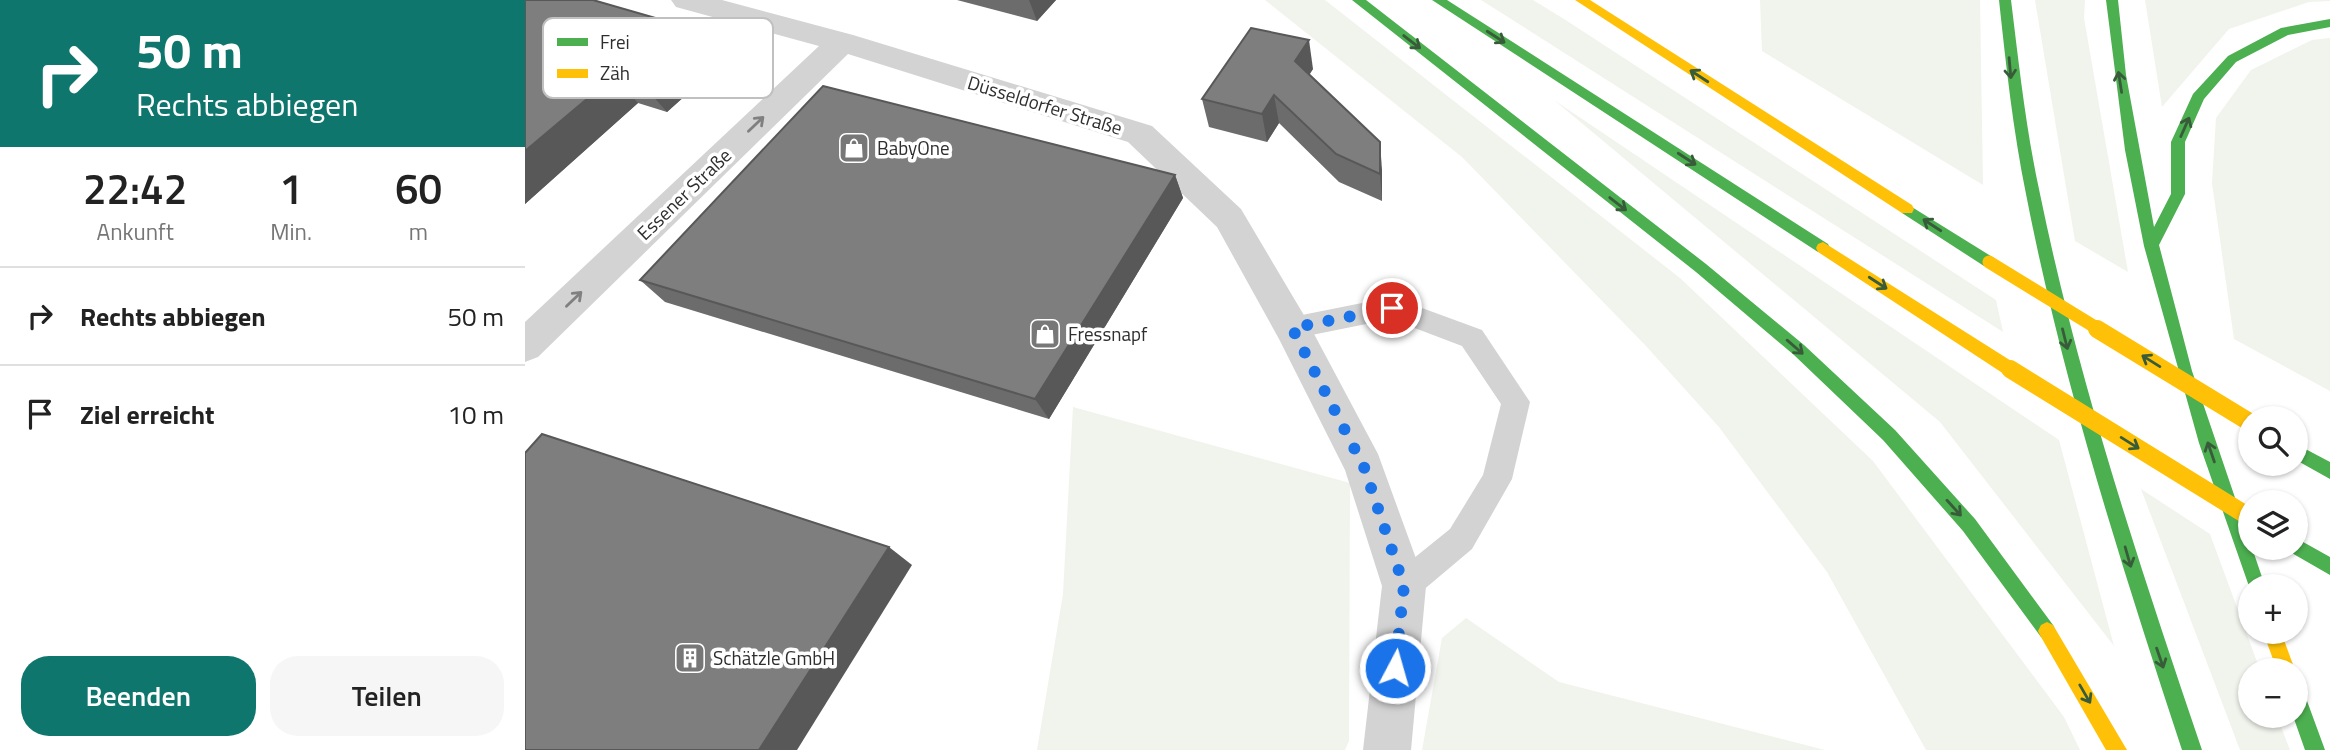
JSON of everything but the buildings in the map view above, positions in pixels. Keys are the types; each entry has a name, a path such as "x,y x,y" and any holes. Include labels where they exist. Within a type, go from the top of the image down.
{"highway":[{"path":"1358,0 1701,268 1800,350 1889,435 1969,525 2056,643 2117,750"},
{"path":"1438,0 2010,369 2238,510"},
{"path":"1581,0 1989,262 2238,415"},
{"path":"2005,0 2010,76 2038,232 2075,377 2138,594 2192,750"},
{"path":"2112,0 2118,70 2129,145 2151,246 2197,410 2252,574"},
{"path":"2151,246 2179,194 2178,142 2198,97 2232,59 2285,31 2330,23"},
{"path":"2308,458 2330,471"},
{"path":"2308,553 2330,567"},
{"path":"2307,728 2315,750"}],"street":[{"name":"Düsseldorfer Straße","path":"686,0 753,18"},
{"name":"Düsseldorfer Straße","path":"773,23 842,42 1140,134 1229,218 1292,328 1364,467 1404,586 1387,750"},
{"name":"Essener Straße","path":"525,346 842,42"}],"lane":[{"path":"1292,328 1392,308 1472,338 1516,402 1497,479 1461,538 1442,557 1404,586"}],"shaded area":[{"path":"1265,0 1325,0 1680,278 1873,461 2064,717 2080,750 1926,750 1827,572 1719,427 1646,346 1462,157"},
{"path":"1481,0 1533,0 1564,19 1996,300 2003,332"},
{"path":"1760,0 1980,0 1983,185 1762,51"},
{"path":"2035,0 2085,0 2084,18 2128,272 2075,241"},
{"path":"2145,0 2330,1 2309,2 2229,29 2162,107"},
{"path":"2330,38 2330,391 2234,339 2212,183 2216,118 2251,70 2312,40"},
{"path":"1554,100 2059,440 2114,646 1940,422"},
{"path":"1073,407 1350,483 1349,741 1345,750 1037,750 1063,594"},
{"path":"2141,489 2210,534 2238,610 2238,644 2250,644 2256,658 2238,658 2238,728 2282,728 2290,750 2240,750"},
{"path":"1466,618 1559,682 1825,750 1422,750 1442,638"}],"traffic: fast":[{"path":"1358,0 1701,268 1799,350 1889,435 1969,525 2047,631"},
{"path":"1438,0 1823,248"},
{"path":"2005,0 2016,96 2032,192 2052,286 2076,380 2131,566 2192,750"},
{"path":"2112,0 2131,150 2164,298 2207,443 2252,574"},
{"path":"2151,246 2178,194 2178,142 2198,97 2232,59 2285,31 2330,23"},
{"path":"1907,209 1989,262"},
{"path":"2308,458 2330,471"},
{"path":"2308,553 2330,567"},
{"path":"2307,728 2315,750"}],"traffic: slow":[{"path":"1581,0 1907,209"},
{"path":"1823,248 2010,369"},
{"path":"1989,262 2238,415"},
{"path":"2010,369 2238,510"},
{"path":"2047,631 2117,750"},
{"path":"2276,644 2282,658"}],"place":[{"name":"BabyOne","path":"854,148"},
{"name":"Fressnapf","path":"1045,334"},
{"name":"Schätzle GmbH","path":"690,658"}],"route":[{"path":"1392,308 1292,328 1364,467 1404,586 1395,668"}]}
